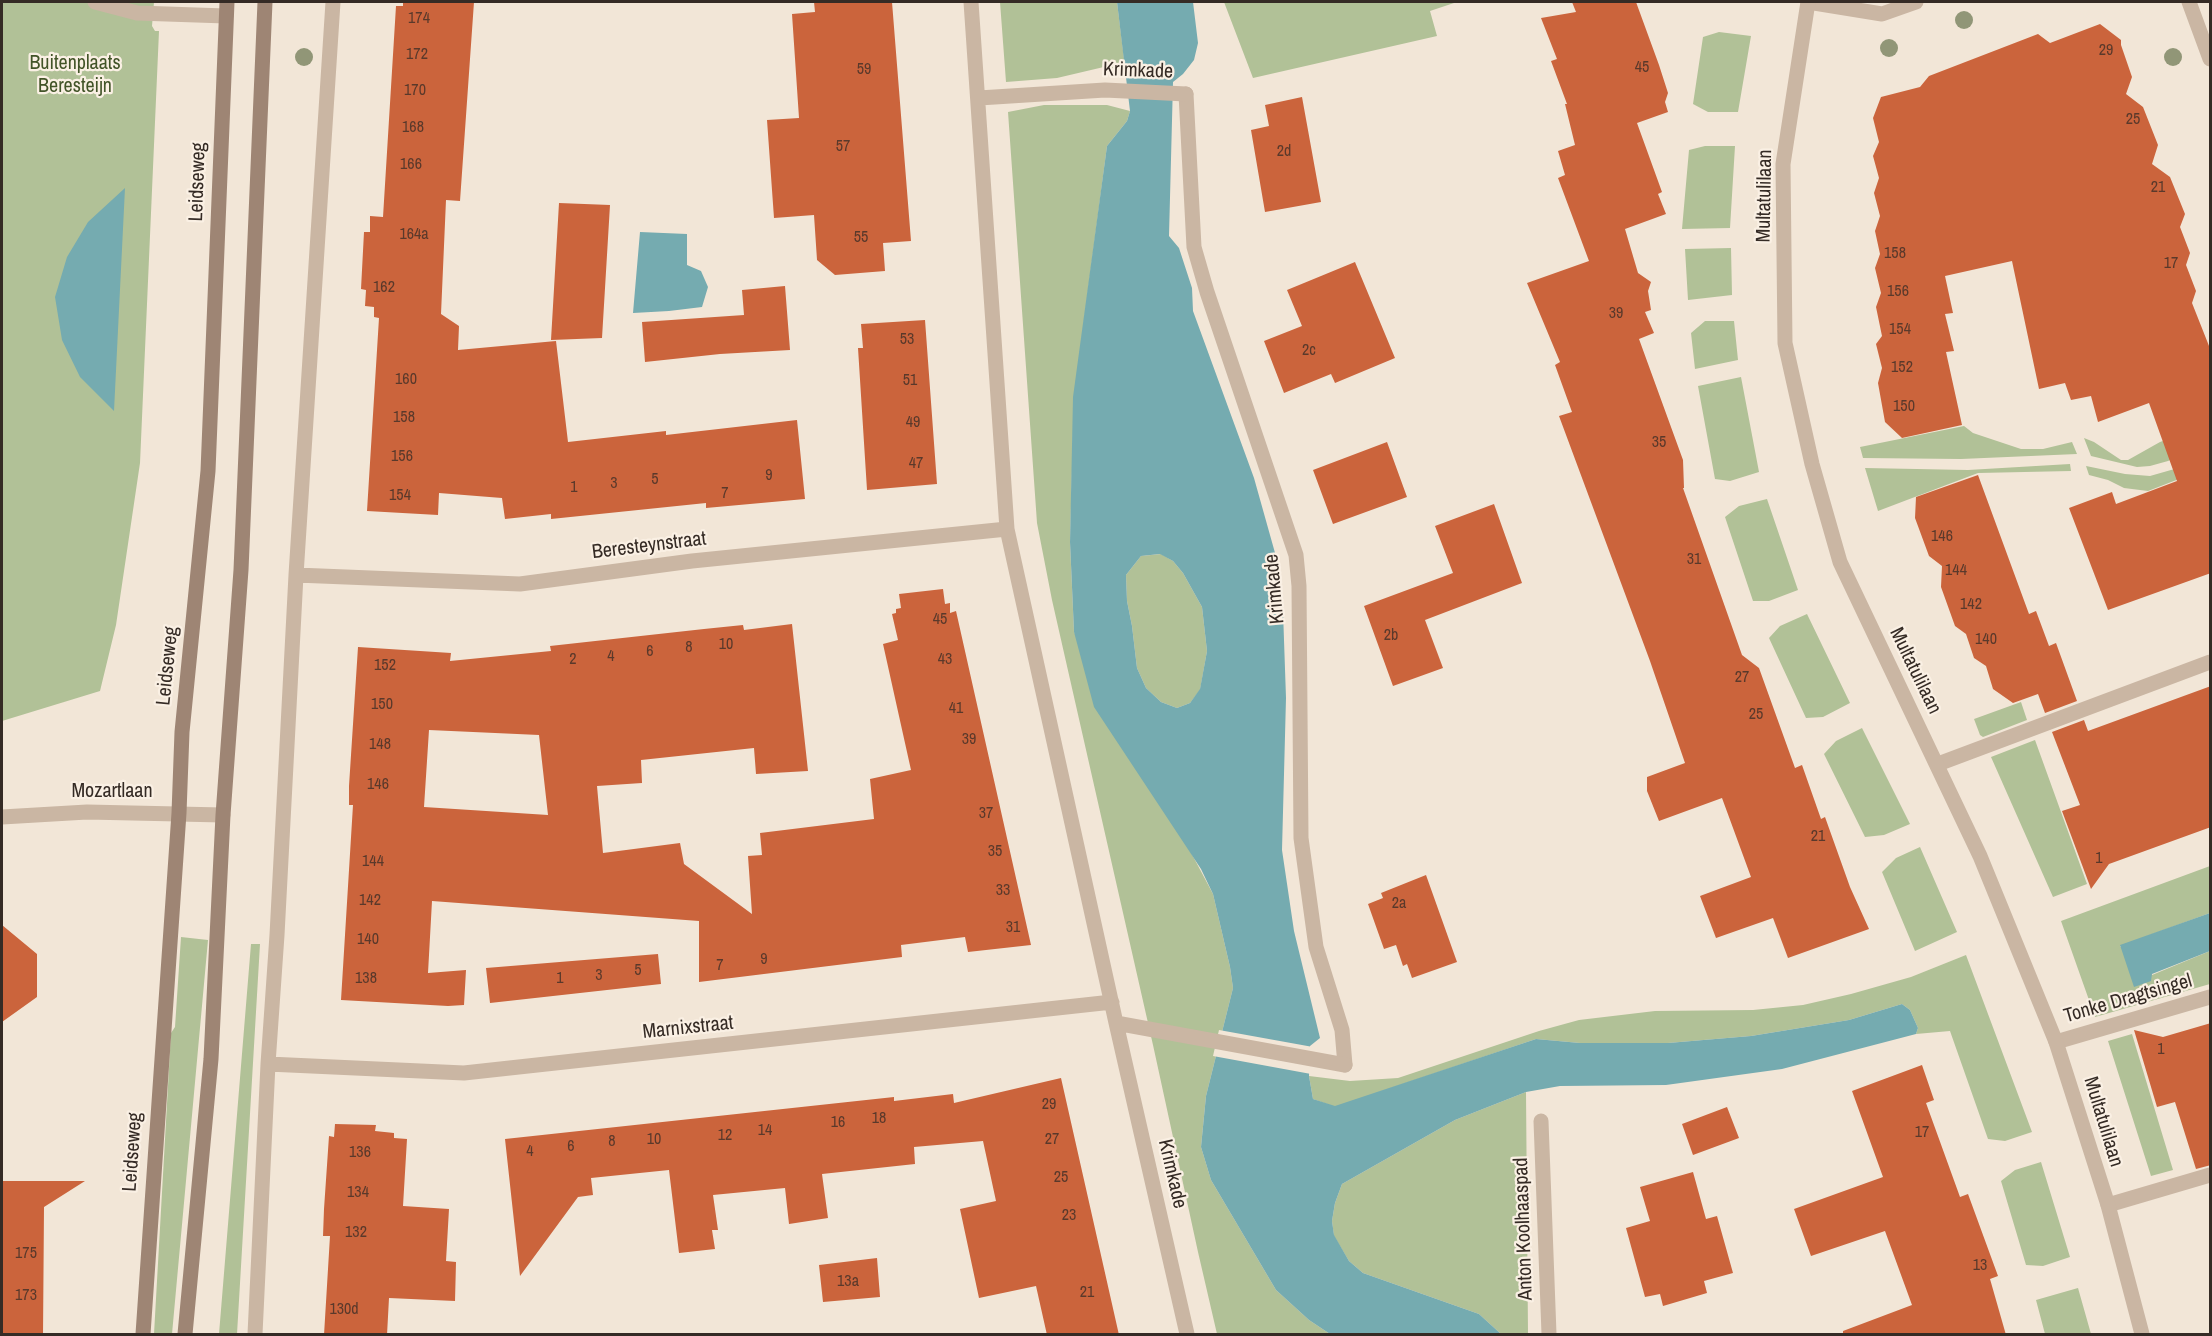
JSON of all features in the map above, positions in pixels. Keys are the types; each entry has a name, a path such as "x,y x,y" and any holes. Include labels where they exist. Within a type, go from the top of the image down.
{"main road":[{"path":"185,1335 211,1059 224,815 241,570 265,2"},
{"name":"Leidseweg","path":"142,1335 179,813 182,732 208,471 226,9"}],"street":[{"path":"95,2 138,14 226,9"},
{"path":"255,1335 296,575 333,2"},
{"name":"Krimkade","path":"971,2 1007,529 1187,1335"},
{"path":"1808,2 1882,14 1916,2"},
{"name":"Multatulilaan","path":"1808,2 1783,164 1785,343 1812,464 1840,562 1980,856 2056,1042 2108,1205 2142,1335"},
{"path":"2189,2 2211,59"},
{"name":"Krimkade","path":"979,98 1106,90 1186,94 1194,247 1296,555 1299,586 1301,838 1316,947 1342,1030 1345,1065 1116,1023"},
{"name":"Beresteynstraat","path":"296,575 520,584 692,561 1007,529"},
{"path":"1938,764 2211,662"},
{"name":"Mozartlaan","path":"2,817 87,812 224,815"},
{"name":"Tonke Dragtsingel","path":"2056,1042 2211,997"},
{"name":"Marnixstraat","path":"268,1064 464,1073 1112,1002"},
{"name":"Anton Koolhaaspad","path":"1541,1121 1549,1335"},
{"path":"2108,1205 2211,1175"}],"green space":[{"name":"Buitenplaats Beresteijn","path":"2,2 154,2 152,26 155,31 159,31 140,463 116,625 100,691 2,721"},
{"path":"1000,2 1117,2 1126,75 1108,66 1057,78 1006,82"},
{"path":"1224,2 1457,2 1430,11 1437,36 1253,78"},
{"path":"1719,32 1751,36 1738,112 1708,112 1693,104 1703,37"},
{"path":"1044,105 1107,105 1130,111 1127,121 1107,146 1074,397 1070,542 1074,632 1213,894 1233,988 1206,1096 1201,1147 1211,1180 1276,1290 1309,1320 1330,1334 1217,1334 1052,600 1037,523 1008,112"},
{"path":"1705,146 1735,146 1730,228 1682,229 1689,150"},
{"path":"1731,248 1732,295 1688,300 1685,249"},
{"path":"1705,321 1734,321 1738,360 1695,369 1691,333"},
{"path":"1741,377 1759,472 1730,481 1715,479 1698,386"},
{"path":"2210,424 2189,451 2150,466 2137,467 2091,456 2084,438 2121,460 2128,460 2160,442"},
{"path":"1964,426 1973,433 2021,449 2043,449 2072,442 2077,454 1961,459 1863,458 1860,447"},
{"path":"2070,464 2071,471 1978,473 1878,511 1865,468 1968,470"},
{"path":"2086,466 2125,474 2150,476 2185,466 2210,467 2148,491 2124,488 2108,480 2089,475"},
{"path":"1767,499 1798,590 1769,601 1753,601 1725,517 1739,506"},
{"path":"1161,554 1173,561 1183,573 1202,607 1207,651 1200,690 1190,703 1177,708 1161,702 1146,688 1137,668 1127,601 1126,575 1141,556"},
{"path":"1807,614 1850,703 1823,717 1806,718 1769,638 1780,626"},
{"path":"2021,702 2027,720 1983,737 1980,735 1974,719"},
{"path":"1862,728 1910,824 1884,835 1865,837 1824,754 1836,741"},
{"path":"2035,740 2087,884 2053,897 1991,757"},
{"path":"1920,847 1957,932 1915,951 1882,872 1896,858"},
{"path":"2210,866 2210,913 2120,946 2152,975 2210,951 2210,984 2095,1017 2061,921"},
{"path":"181,937 208,940 172,1334 154,1334 171,1033 175,1027"},
{"path":"251,944 260,944 237,1334 219,1334"},
{"path":"1966,955 2032,1132 2005,1141 1988,1139 1950,1031 1916,1034 1918,1028 1910,1010 1902,1004 1849,1020 1751,1036 1668,1043 1580,1043 1536,1039 1335,1107 1313,1099 1309,1076 1350,1081 1398,1078 1579,1020 1655,1011 1753,1010 1803,1005 1911,977"},
{"path":"2132,1034 2173,1170 2151,1176 2108,1041"},
{"path":"1526,1092 1528,1334 1501,1334 1479,1314 1363,1273 1349,1261 1334,1236 1332,1221 1335,1203 1342,1184 1455,1120"},
{"path":"2041,1162 2070,1257 2043,1266 2026,1265 2001,1181 2015,1170"},
{"path":"2078,1288 2091,1334 2045,1334 2036,1300"}],"water":[{"path":"1117,2 1193,2 1198,43 1194,60 1173,82 1169,236 1179,248 1192,288 1193,311 1254,478 1277,560 1272,562 1283,611 1286,698 1282,850 1294,931 1320,1038 1310,1046 1309,1076 1313,1099 1335,1106 1536,1039 1580,1043 1668,1043 1751,1036 1849,1020 1902,1004 1910,1010 1918,1028 1916,1034 1782,1069 1666,1085 1560,1086 1526,1092 1455,1120 1342,1184 1335,1203 1332,1221 1334,1235 1349,1261 1363,1273 1479,1314 1501,1334 1330,1334 1309,1320 1276,1290 1211,1180 1201,1147 1206,1096 1233,988 1213,894 1201,869 1094,707 1074,632 1070,542 1073,397 1107,146 1127,121 1130,111","holes":["1160,554 1173,561 1183,573 1202,607 1207,651 1200,689 1190,703 1177,708 1161,702 1146,688 1137,668 1127,601 1126,575 1141,556"]},
{"path":"125,188 114,411 80,377 62,340 55,297 67,257 88,222"},
{"path":"640,232 687,234 687,265 701,271 708,287 702,307 633,313"},
{"path":"2210,913 2210,951 2152,974 2151,981 2134,987 2120,945"}],"pier":[{"path":"1219,1030 1313,1047 1311,1074 1213,1056"}],"building":[{"path":"403,2 474,2 460,201 446,200 441,314 459,326 458,350 556,341 568,442 666,431 666,435 797,420 805,499 706,508 706,503 551,519 551,514 505,519 502,498 439,493 438,515 367,511 379,318 374,317 374,307 365,306 366,290 361,289 364,232 370,232 370,216 383,217 396,6 403,6"},
{"path":"814,2 892,2 911,241 883,243 885,271 835,275 817,260 814,215 774,218 767,120 799,118 792,14 815,12"},
{"path":"1572,2 1636,2 1668,93 1665,102 1668,112 1637,123 1662,192 1658,194 1666,214 1625,229 1638,273 1651,282 1648,291 1651,310 1645,312 1654,333 1639,339 1683,460 1683,488 1742,655 1759,668 1795,768 1802,765 1821,819 1825,817 1850,887 1869,929 1788,958 1773,918 1716,938 1700,896 1751,877 1722,798 1659,821 1647,791 1647,777 1685,763 1650,661 1559,416 1572,412 1555,365 1560,362 1527,283 1589,261 1558,178 1565,175 1558,151 1575,145 1565,104 1567,104 1551,61 1557,59 1541,18 1576,12"},
{"path":"2100,24 2121,40 2132,77 2126,94 2143,107 2158,145 2152,164 2170,177 2185,214 2180,227 2190,253 2186,265 2196,291 2192,303 2211,351 2211,573 2108,610 2069,508 2112,492 2116,504 2177,481 2149,403 2098,422 2091,396 2071,400 2065,383 2039,389 2012,261 1945,276 1953,313 1945,314 1954,351 1946,352 1962,425 1902,438 1885,422 1878,383 1882,368 1876,344 1882,336 1876,307 1881,293 1875,268 1880,254 1875,231 1880,216 1874,193 1879,178 1873,156 1879,142 1873,118 1881,97 1920,87 1929,76 2038,34 2050,43"},
{"path":"1302,97 1321,202 1265,212 1251,130 1269,126 1265,105"},
{"path":"559,203 610,205 602,338 551,340"},
{"path":"1355,262 1395,358 1335,383 1331,374 1284,393 1264,341 1302,326 1287,290"},
{"path":"785,286 790,350 645,362 642,322 744,315 742,290"},
{"path":"925,320 937,484 867,490 858,348 863,348 861,324"},
{"path":"1387,442 1407,497 1333,524 1313,470"},
{"path":"1978,475 2029,614 2036,611 2049,646 2056,643 2077,701 2045,713 2038,694 2013,703 1993,689 1986,666 1974,658 1966,634 1955,626 1941,587 1942,566 1929,556 1915,518 1916,497"},
{"path":"1494,504 1522,583 1425,620 1443,668 1393,686 1364,606 1453,573 1435,526"},
{"path":"943,589 945,604 950,603 950,613 956,611 1031,945 968,952 965,937 901,945 902,957 699,982 699,921 432,901 428,973 466,970 464,1005 341,1000 353,805 349,805 349,786 358,647 451,653 450,661 551,651 550,646 704,629 743,625 744,630 792,624 808,771 756,774 754,748 641,760 642,783 597,786 603,853 680,843 684,864 752,914 748,856 762,855 760,833 874,819 870,779 911,770 883,644 898,640 892,614 896,613 896,609 901,608 899,594","holes":["429,730 539,735 548,815 424,807"]},
{"path":"2211,686 2211,827 2109,864 2091,889 2062,811 2080,805 2052,732 2084,720 2088,731"},
{"path":"1426,875 1457,962 1412,978 1407,964 1403,966 1396,945 1384,949 1368,904 1383,898 1381,893"},
{"path":"2,925 37,954 37,997 2,1022"},
{"path":"658,954 661,984 490,1003 486,968"},
{"path":"2211,1023 2211,1165 2196,1169 2175,1102 2157,1107 2134,1030 2163,1037"},
{"path":"1922,1065 1934,1100 1926,1103 1960,1197 1968,1194 1998,1276 1990,1279 2006,1335 1843,1335 1843,1331 1912,1305 1885,1231 1811,1256 1794,1209 1883,1177 1852,1091"},
{"path":"1061,1078 1119,1335 1047,1335 1036,1286 979,1298 960,1209 996,1201 983,1141 914,1147 915,1164 822,1174 828,1218 789,1224 785,1188 713,1195 718,1230 712,1230 715,1249 679,1253 669,1170 591,1178 593,1195 578,1197 520,1276 505,1139 894,1097 894,1101 953,1094 954,1103"},
{"path":"1727,1107 1739,1138 1693,1155 1682,1124"},
{"path":"335,1124 376,1125 375,1131 394,1133 394,1138 407,1139 403,1206 449,1209 446,1261 456,1262 455,1301 389,1298 387,1335 324,1335 330,1236 323,1236 324,1209 329,1136 334,1137"},
{"path":"1693,1172 1706,1219 1717,1216 1733,1273 1704,1281 1707,1293 1663,1306 1660,1294 1645,1297 1626,1228 1650,1221 1640,1187"},
{"path":"2,1181 85,1181 44,1207 43,1335 2,1335"},
{"path":"877,1258 880,1297 823,1302 819,1265"}]}
